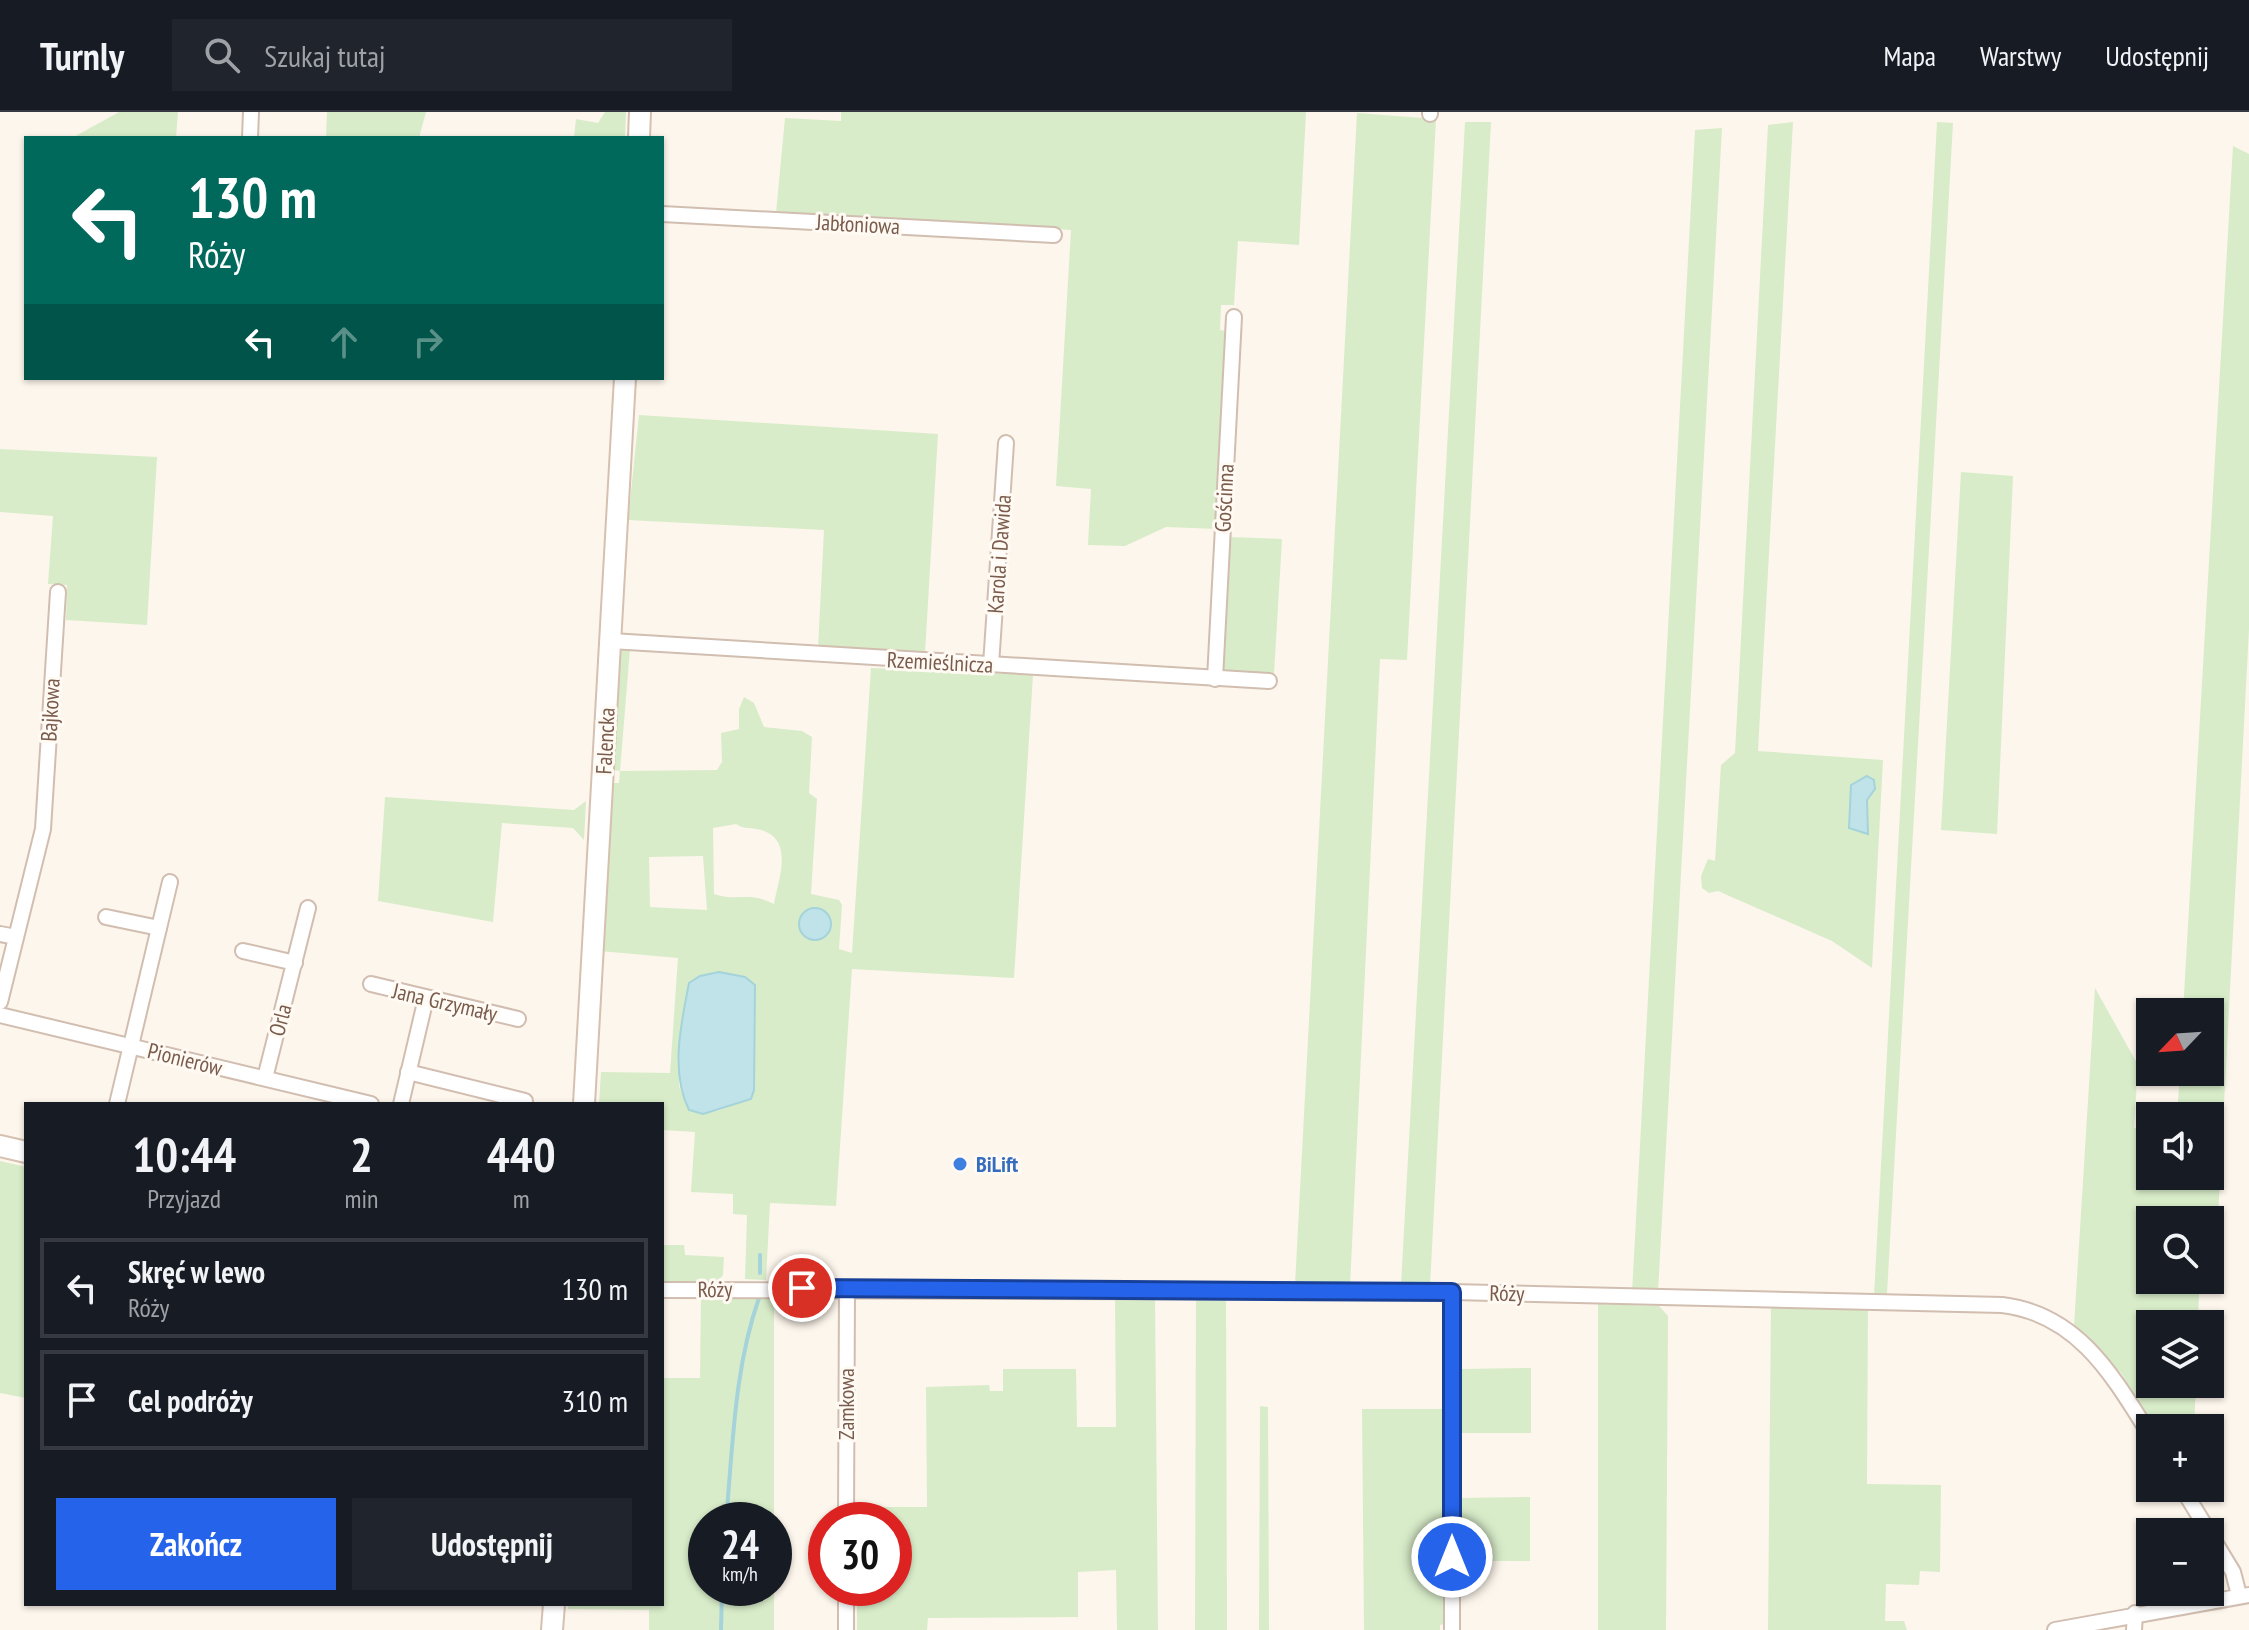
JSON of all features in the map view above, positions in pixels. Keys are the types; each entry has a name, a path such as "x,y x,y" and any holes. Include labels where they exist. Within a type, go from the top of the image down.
{"street":[{"path":"250,136 251,112"},
{"path":"639,136 640,112"},
{"name":"Jabłoniowa","path":"664,214 1054,235"},
{"name":"Gościnna","path":"1215,679 1234,317"},
{"name":"Falencka","path":"584,1102 625,380"},
{"name":"Karola i Dawida","path":"991,665 1006,443"},
{"name":"Bajkowa","path":"0,1002 43,829 58,592"},
{"name":"Rzemieślnicza","path":"611,641 1269,681"},
{"path":"117,1102 170,882"},
{"name":"Orla","path":"265,1078 308,908"},
{"path":"106,917 159,928"},
{"path":"0,934 16,937"},
{"path":"243,951 295,963"},
{"name":"Jana Grzymały","path":"371,984 518,1019"},
{"path":"401,1102 426,998"},
{"name":"Pionierów","path":"0,1015 363,1102"},
{"path":"408,1072 489,1098 525,1101"},
{"path":"0,1146 24,1152"},
{"name":"Róży","path":"664,1290 847,1288 1452,1292 1938,1302 2034,1310 2077,1336 2136,1414"},
{"name":"Zamkowa","path":"846,1502 847,1288"},
{"path":"1452,1292 1452,1630"},
{"path":"2055,1630 2244,1595 2224,1557"},
{"path":"552,1630 554,1606"},
{"path":"846,1606 846,1630"},
{"path":"2134,1630 2135,1613"}],"green space":[{"path":"119,112 178,112 176,136 76,136"},
{"path":"327,112 426,112 420,136 326,136"},
{"path":"605,112 626,112 625,136 574,136 576,119 598,123"},
{"path":"841,112 1306,112 1299,245 1238,241 1234,305 1221,305 1220,330 1227,331 1217,529 1166,527 1125,546 1088,545 1091,489 1056,486 1071,230 776,213 785,118 841,121"},
{"path":"1357,113 1436,119 1407,660 1380,659 1350,1286 1295,1285"},
{"path":"1465,122 1491,122 1430,1286 1401,1285"},
{"path":"1793,122 1758,751 1883,760 1872,968 1832,941 1718,891 1709,893 1702,888 1701,876 1708,859 1715,861 1721,765 1735,753 1768,125"},
{"path":"1937,122 1953,123 1887,1294 1874,1296"},
{"path":"1722,128 1658,1292 1632,1293 1695,130"},
{"path":"2233,146 2249,154 2249,629 2224,1104 2178,1102 2179,1086 2224,1086 2224,998 2184,998"},
{"path":"639,415 938,434 925,653 818,648 824,530 628,520"},
{"path":"0,449 157,457 147,625 66,620 67,585 48,584 53,516 0,512"},
{"path":"1961,472 2013,476 1997,834 1941,830"},
{"path":"1229,537 1282,539 1274,674 1222,671"},
{"path":"619,649 630,649 620,771 611,770"},
{"path":"871,668 1033,675 1014,978 852,969 836,1206 770,1203 766,1280 745,1279 747,1215 733,1214 733,1194 691,1192 695,1132 664,1130 664,1102 599,1102 601,1072 670,1073 678,958 600,951 610,783 619,783 620,771 717,770 722,762 721,733 739,729 739,709 744,697 754,703 764,727 802,731 812,737 809,793 817,799 811,894 839,900 842,905 839,949 852,953","holes":["736,824 761,830 778,842 782,862 774,904 757,898 714,894 713,828","703,856 707,910 650,907 649,857","755,985 754,1090 724,1109 708,1112 689,1110 679,1086 683,1012"]},
{"path":"385,797 574,810 586,801 584,840 573,828 502,823 493,922 378,901"},
{"path":"2095,988 2136,1061 2136,1190 2219,1190 2219,1206 2136,1206 2136,1294 2199,1294 2198,1310 2136,1310 2136,1398 2195,1398 2195,1414 2144,1414 2122,1374 2074,1326"},
{"path":"0,1161 24,1167 24,1398 0,1393"},
{"path":"664,1245 684,1245 685,1255 724,1257 723,1275 716,1283 664,1282"},
{"path":"701,1294 774,1295 774,1502 688,1502 688,1606 774,1606 774,1630 649,1630 649,1610 568,1609 568,1606 664,1606 664,1378 700,1378"},
{"path":"1115,1296 1155,1296 1158,1630 1117,1630 1116,1570 1078,1572 1078,1617 928,1618 927,1630 857,1630 857,1606 912,1606 912,1507 927,1507 926,1387 989,1385 990,1391 1003,1391 1003,1369 1076,1369 1077,1427 1116,1427"},
{"path":"1196,1296 1226,1297 1227,1630 1195,1630"},
{"path":"1771,1301 1868,1304 1867,1484 1941,1485 1940,1572 1920,1571 1919,1585 1886,1584 1885,1621 1904,1621 1907,1630 1768,1630"},
{"path":"1598,1304 1659,1306 1668,1316 1666,1630 1598,1630"},
{"path":"1531,1368 1531,1433 1461,1433 1461,1369"},
{"path":"1260,1406 1268,1407 1269,1630 1259,1630"},
{"path":"1362,1409 1443,1409 1444,1624 1440,1625 1440,1630 1364,1630"},
{"path":"1530,1497 1530,1561 1461,1561 1461,1498"}],"water":[{"path":"1867,776 1874,780 1875,789 1867,800 1868,834 1849,828 1851,785"},
{"path":"815,908 827,912 831,924 827,936 815,940 803,936 799,924 803,912"},
{"path":"719,972 745,977 755,985 754,1090 751,1099 703,1114 689,1110 683,1095 679,1064 680,1031 689,983 700,976"}],"waterway":[{"path":"760,1255 760,1273"},
{"path":"728,1502 739,1380 759,1298"},
{"path":"721,1630 722,1606"}],"place":[{"name":"BiLift","path":"960,1164"}],"route":[{"path":"802,1288 1452,1292 1452,1557"}]}
